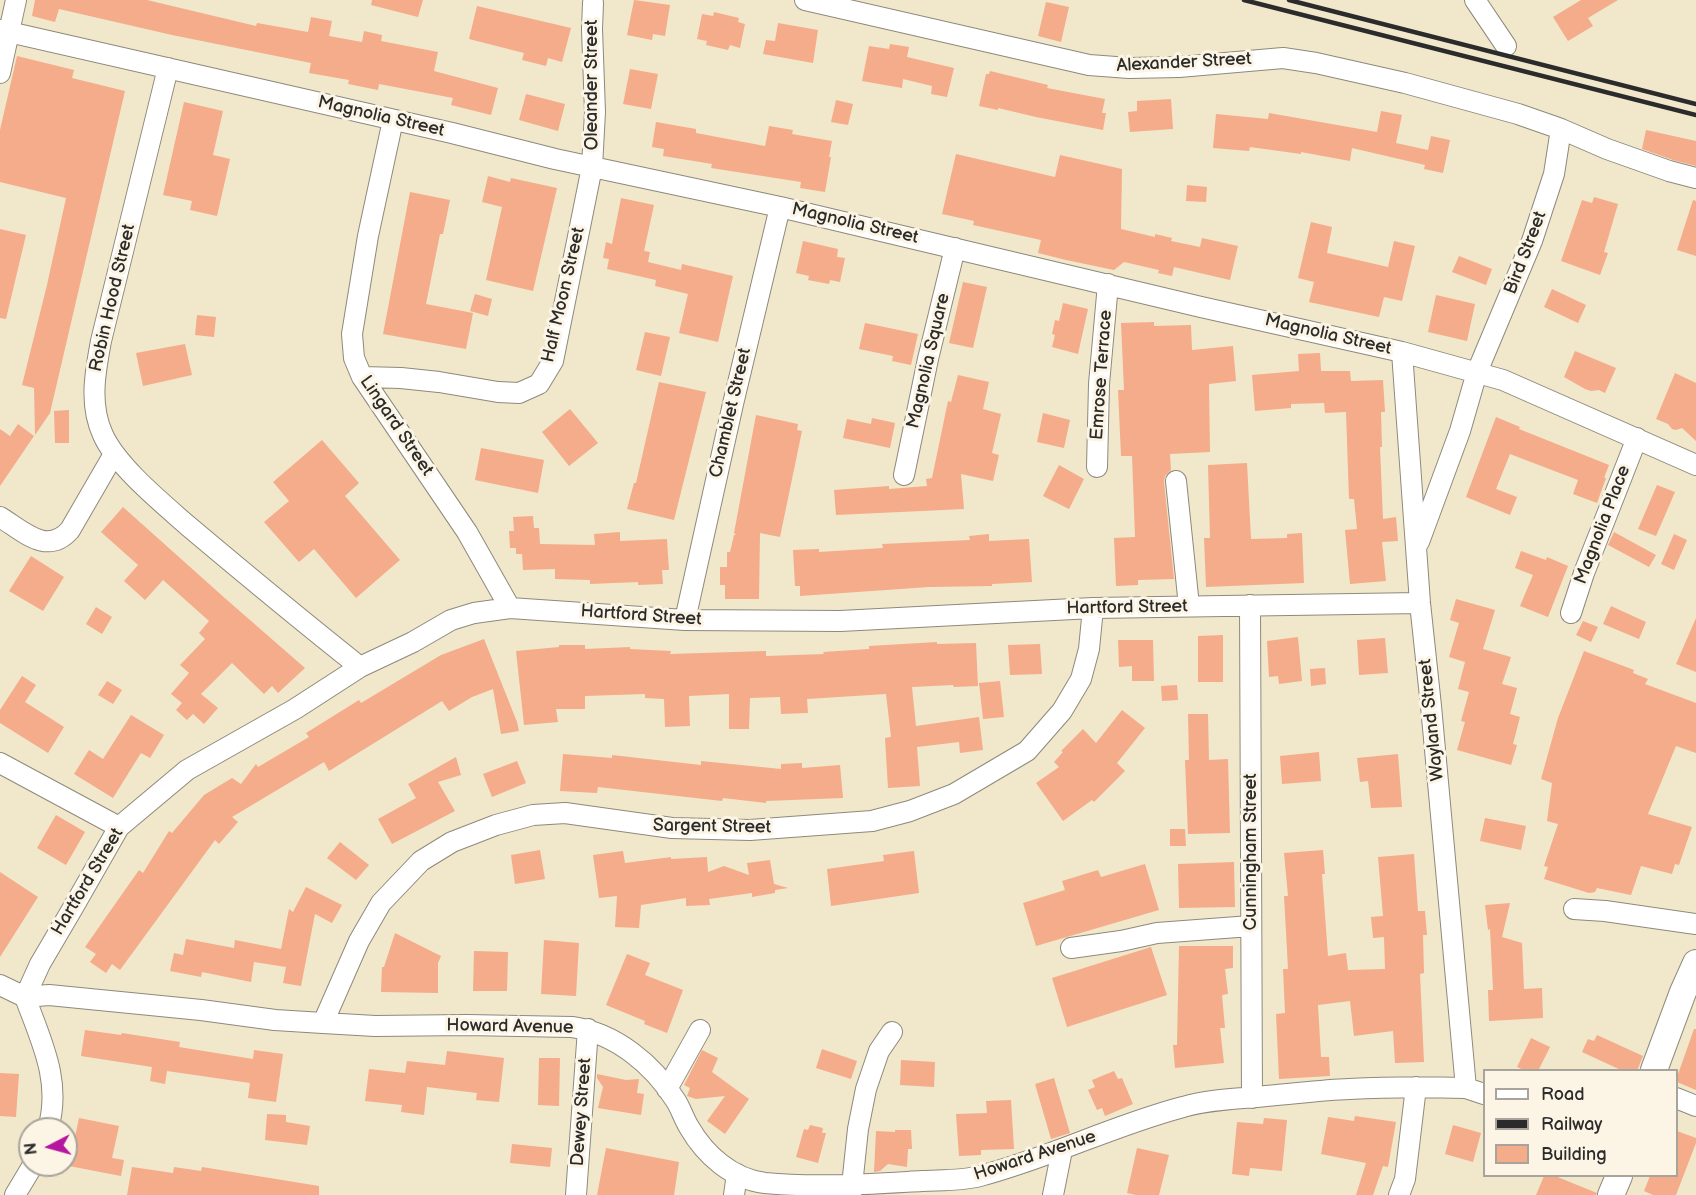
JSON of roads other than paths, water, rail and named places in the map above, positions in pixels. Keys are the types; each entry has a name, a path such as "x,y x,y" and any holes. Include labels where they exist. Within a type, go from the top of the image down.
{"main road":[{"path":"1655,1069 1696,963"},
{"path":"1611,1195 1619,1177"}],"street":[{"path":"0,74 5,32 16,0"},
{"name":"Alexander Street","path":"806,0 1089,65 1129,68 1179,67 1282,58 1316,63 1417,86 1518,114 1607,149 1696,178"},
{"path":"1475,0 1506,46"},
{"name":"Oleander Street","path":"588,1 592,29 595,112 592,167"},
{"name":"Magnolia Street","path":"5,32 592,167 780,207 1201,307 1402,352 1503,380 1696,465"},
{"name":"Robin Hood Street","path":"168,68 101,341 94,381 96,416 103,436 114,454 151,494 360,667"},
{"name":"Lingard Street","path":"393,120 368,236 352,334 354,358 362,377 467,532 510,608"},
{"name":"Bird Street","path":"1417,549 1460,431 1477,372 1532,241 1554,174 1561,129"},
{"name":"Half Moon Street","path":"362,377 401,378 519,393 539,384 553,361 592,167"},
{"name":"Chamblet Street","path":"685,620 780,207"},
{"name":"Magnolia Square","path":"904,475 928,359 955,248"},
{"name":"Emrose Terrace","path":"1097,467 1099,384 1108,284"},
{"name":"Wayland Street","path":"1402,352 1420,603 1475,1091"},
{"name":"Magnolia Place","path":"1571,613 1584,573 1637,438"},
{"path":"0,517 42,542 53,542 63,538 70,530 114,454"},
{"path":"1176,481 1189,606"},
{"name":"Hartford Street","path":"24,997 39,964 75,906 119,827 187,770 295,709 360,667 413,642 451,620 474,613 510,608 685,620 840,621 1093,608 1420,603"},
{"name":"Cunningham Street","path":"1250,605 1252,1098"},
{"name":"Sargent Street","path":"323,1023 359,941 381,903 421,861 452,842 496,825 533,815 565,813 672,828 750,830 872,821 910,812 954,794 1027,751 1062,711 1081,679 1089,649 1093,608"},
{"path":"0,763 119,827"},
{"path":"1574,909 1696,924"},
{"path":"1071,948 1157,933 1251,926"},
{"name":"Howard Avenue","path":"0,985 24,997 49,995 201,1010 275,1020 375,1026 467,1025 588,1029 611,1039 635,1054 657,1075 676,1100 689,1127 705,1149 717,1161 737,1174 762,1182 852,1190 977,1177 1062,1150 1184,1106 1209,1101 1346,1089 1416,1087 1475,1091"},
{"path":"24,997 47,1055 53,1086 51,1117"},
{"name":"Dewey Street","path":"576,1195 588,1029"},
{"path":"667,1089 700,1030"},
{"path":"852,1190 858,1129 866,1089 879,1051 892,1032"},
{"path":"1399,1195 1405,1179 1416,1087"},
{"path":"1678,1098 1696,1106"},
{"path":"1053,1195 1062,1150"},
{"path":"734,1195 737,1174"},
{"path":"15,1195 26,1177"}],"railway":[{"path":"1244,0 1696,115"},
{"path":"1289,0 1696,104"}]}
